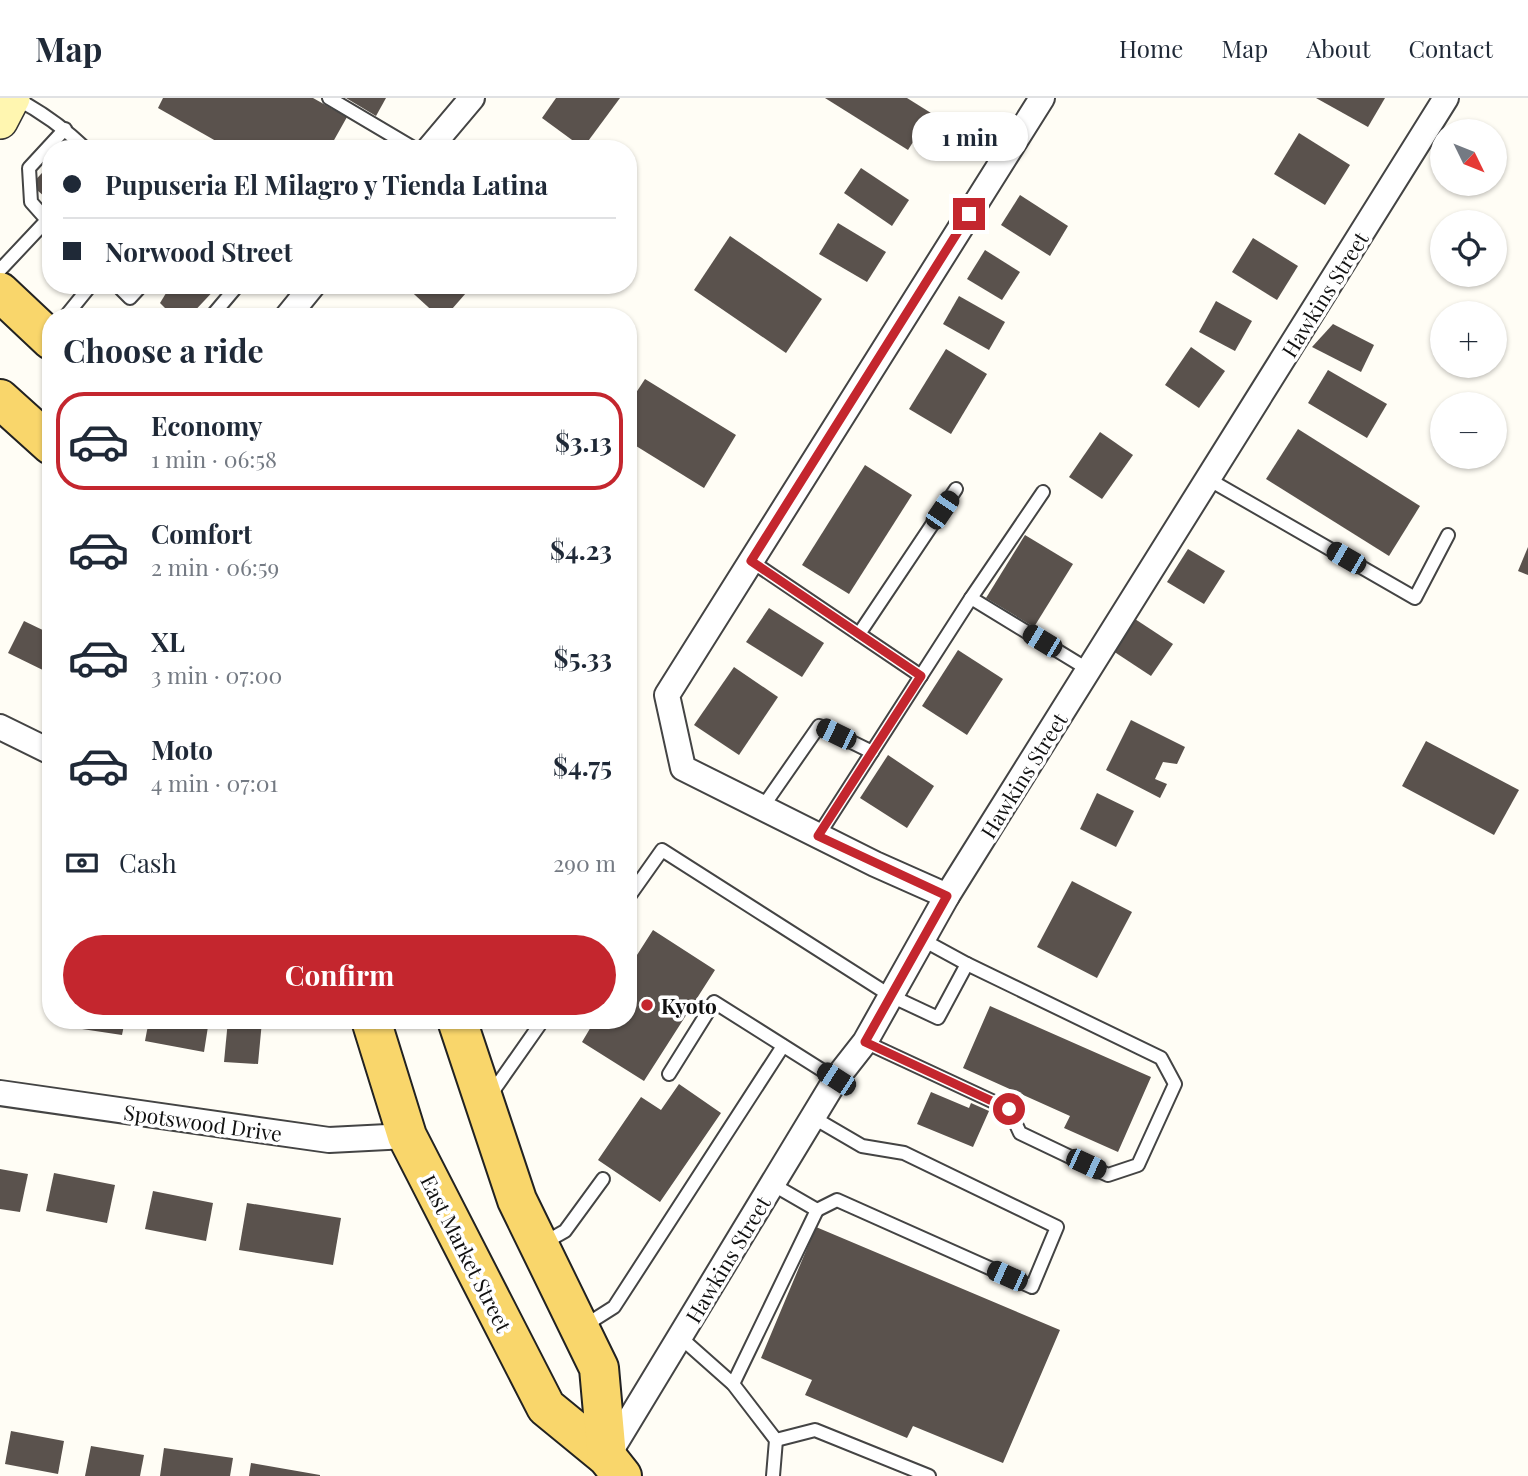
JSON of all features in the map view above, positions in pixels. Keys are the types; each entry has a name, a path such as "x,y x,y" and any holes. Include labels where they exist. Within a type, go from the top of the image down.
{"main road":[{"path":"0,292 42,323"},
{"path":"0,399 42,438"},
{"name":"East Market Street","path":"374,1029 407,1136 546,1408 608,1470"},
{"path":"460,1029 517,1200 599,1368 608,1470"}],"street":[{"path":"0,121 13,98"},
{"path":"437,140 472,98"},
{"path":"947,896 818,836 683,768 667,695 1042,98"},
{"name":"Hawkins Street","path":"608,1470 680,1337 836,1079 865,1042 947,896 1446,98"},
{"path":"294,308 305,294"},
{"path":"0,727 42,748"},
{"name":"Spotswood Drive","path":"0,1093 329,1140 407,1136"}],"lane":[{"path":"13,98 41,112 76,140"},
{"path":"329,98 400,140"},
{"path":"56,140 65,130"},
{"path":"42,154 29,168 31,202 42,213"},
{"path":"0,270 42,227"},
{"path":"73,308 84,294"},
{"path":"219,308 230,294"},
{"path":"1208,479 1415,598 1448,535"},
{"path":"859,634 956,489"},
{"path":"818,836 1042,492"},
{"path":"751,561 921,676"},
{"path":"971,598 1089,670"},
{"path":"762,808 819,726 872,752"},
{"path":"637,885 662,850 891,996 938,1018 967,964"},
{"path":"865,1042 1009,1109 1020,1133 1108,1175 1138,1165 1175,1084 1161,1058 923,940"},
{"path":"669,1074 714,1002 836,1079"},
{"path":"485,1104 537,1029"},
{"path":"580,1329 614,1307 783,1046"},
{"path":"733,1384 817,1210 837,1200 1032,1287 1058,1227 904,1153 862,1146 814,1118"},
{"path":"539,1246 565,1231 603,1179"},
{"path":"772,1184 817,1210"},
{"path":"680,1337 733,1384 776,1440 773,1476"},
{"path":"776,1440 815,1430 929,1476"}],"building":[{"path":"163,98 313,98 347,117 334,140 214,140 158,108"},
{"path":"346,98 386,98 376,116"},
{"path":"556,98 620,98 589,140 572,140 542,118"},
{"path":"825,98 907,98 931,113 908,150"},
{"path":"1316,98 1385,98 1368,127"},
{"path":"1299,133 1350,165 1325,205 1274,174"},
{"path":"861,168 909,200 892,226 844,193"},
{"path":"42,173 42,194 31,185"},
{"path":"1020,195 1068,226 1050,256 1001,225"},
{"path":"838,223 886,252 867,282 819,254"},
{"path":"730,236 822,299 786,353 694,290"},
{"path":"1253,238 1298,266 1277,300 1232,272"},
{"path":"985,250 1020,272 1002,300 967,279"},
{"path":"166,294 211,294 197,308 165,308 160,303"},
{"path":"414,294 465,294 453,308 429,308"},
{"path":"959,296 1005,322 989,350 943,324"},
{"path":"1216,301 1252,321 1235,351 1199,332"},
{"path":"1333,324 1374,345 1361,372 1312,347"},
{"path":"1191,347 1225,371 1199,408 1165,385"},
{"path":"946,349 987,374 951,434 909,409"},
{"path":"1328,370 1387,404 1367,438 1308,403"},
{"path":"645,379 736,435 704,488 637,447 637,391"},
{"path":"1298,429 1420,506 1389,556 1266,479"},
{"path":"1100,432 1133,455 1102,499 1069,477"},
{"path":"865,465 912,495 849,594 802,565"},
{"path":"1025,535 1073,564 1034,627 986,598"},
{"path":"1528,547 1528,575 1518,571"},
{"path":"1188,549 1225,571 1204,604 1167,582"},
{"path":"769,608 824,643 802,677 746,642"},
{"path":"1135,619 1173,644 1151,676 1113,651"},
{"path":"24,621 42,630 42,670 8,653"},
{"path":"958,650 1003,679 967,735 922,706"},
{"path":"734,667 778,697 739,755 694,725"},
{"path":"1131,720 1185,747 1177,764 1163,762 1155,779 1167,784 1160,798 1106,770"},
{"path":"1426,741 1519,790 1494,835 1402,786"},
{"path":"888,755 934,786 907,828 860,798"},
{"path":"1097,793 1134,811 1116,847 1080,829"},
{"path":"1072,881 1132,912 1097,978 1037,947"},
{"path":"653,930 715,970 644,1081 582,1042 590,1029 637,1029 637,955"},
{"path":"990,1006 1151,1077 1118,1152 1064,1128 1070,1116 963,1068"},
{"path":"82,1029 123,1029 122,1035"},
{"path":"147,1029 208,1029 204,1052 145,1041"},
{"path":"227,1029 261,1029 258,1064 224,1062"},
{"path":"679,1084 721,1113 660,1202 598,1160 641,1097 661,1110"},
{"path":"931,1092 969,1108 971,1103 989,1111 973,1147 917,1124"},
{"path":"0,1169 28,1174 20,1212 0,1209"},
{"path":"54,1173 115,1185 107,1223 46,1211"},
{"path":"153,1191 213,1203 206,1241 145,1229"},
{"path":"247,1203 341,1218 333,1265 239,1250"},
{"path":"816,1227 1060,1330 1003,1463 913,1426 907,1438 805,1395 812,1380 761,1358"},
{"path":"11,1431 64,1441 58,1474 5,1464"},
{"path":"91,1446 144,1455 140,1476 85,1476"},
{"path":"164,1448 233,1458 230,1476 160,1476"},
{"path":"251,1463 320,1475 320,1476 249,1476"}],"place":[{"name":"Kyoto","path":"647,1005"}],"route":[{"path":"969,214 751,561 921,676 818,836 947,896 865,1042 1009,1109"}]}
